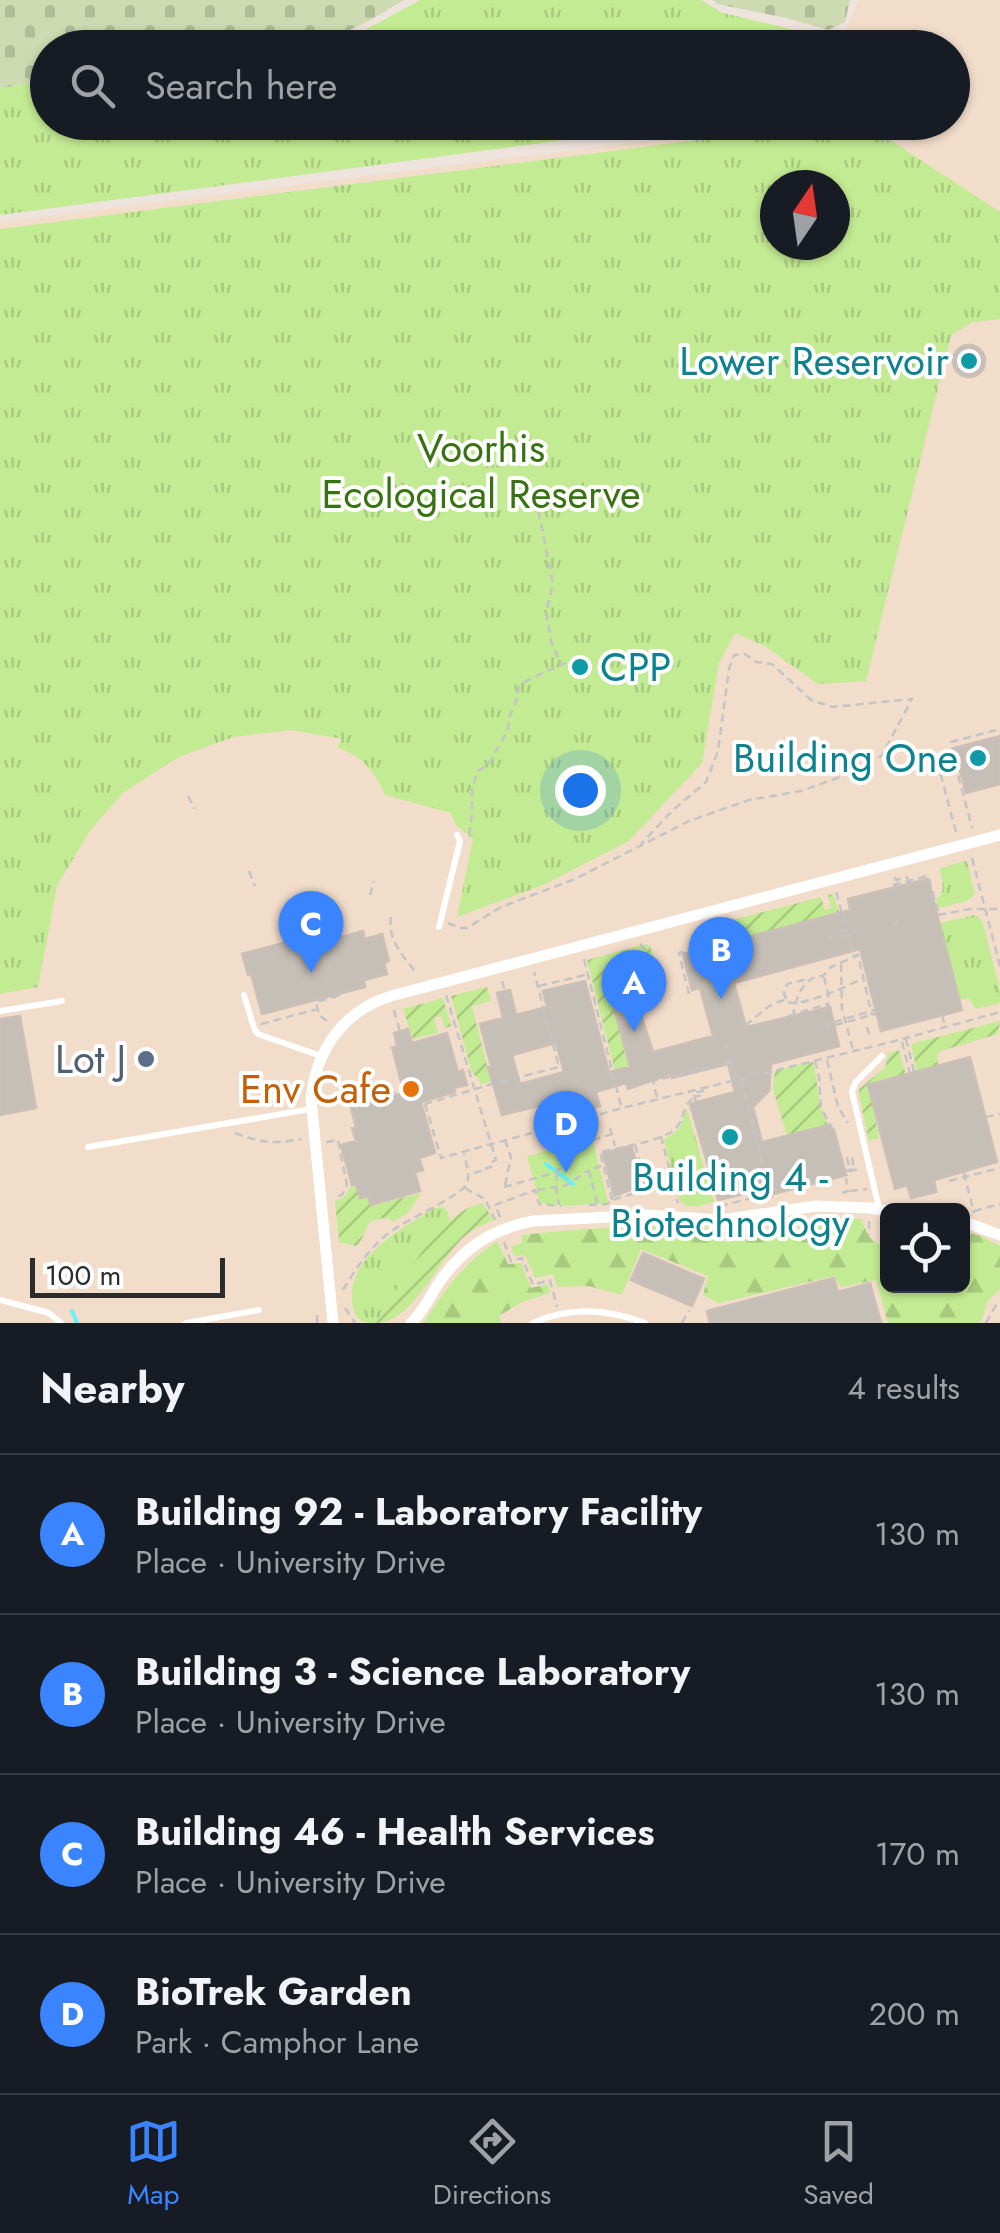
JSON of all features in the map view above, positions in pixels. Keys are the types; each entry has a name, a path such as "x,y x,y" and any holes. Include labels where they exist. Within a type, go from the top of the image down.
{"street":[{"path":"333,1323 311,1109 313,1082 321,1056 333,1035 353,1015 372,1002 391,996 1000,835"},
{"path":"411,1323 464,1253 482,1238 514,1224 647,1215 722,1220 816,1206 879,1212"},
{"path":"970,1221 1000,1234"}],"lane":[{"path":"440,923 458,838"},
{"path":"244,995 258,1034 321,1056"},
{"path":"0,1012 62,1001"},
{"path":"879,1212 852,1092 855,1083 882,1056"},
{"path":"88,1147 311,1109"},
{"path":"0,1300 49,1313 61,1323"},
{"path":"186,1323 259,1310"},
{"path":"534,1323 553,1315 588,1310 622,1314 645,1323"}],"path":[{"path":"536,498 553,584 546,612 551,641 562,666"},
{"path":"440,923 467,928 501,907 574,879 690,821 748,800 801,791 865,768 882,755 912,700 832,707 811,700 772,664 756,662 745,654 734,655 718,751 706,782 641,844"},
{"path":"458,838 469,836 472,789 478,771 488,765 508,730 519,686 576,657"},
{"path":"972,830 950,742 1000,729"},
{"path":"955,764 939,768 956,833"},
{"path":"188,796 195,808"},
{"path":"971,856 1000,966"},
{"path":"249,871 254,886"},
{"path":"895,876 896,880 906,878 909,884"},
{"path":"893,885 928,876 938,915 1000,908"},
{"path":"370,894 374,881"},
{"path":"836,891 854,956"},
{"path":"895,926 900,915"},
{"path":"391,917 391,937 416,973"},
{"path":"689,994 679,953 705,947 700,927"},
{"path":"855,930 848,935 840,935 855,930"},
{"path":"639,944 646,950 647,960 640,976 643,984"},
{"path":"823,976 828,969 858,955 874,1013"},
{"path":"584,957 622,1108"},
{"path":"640,976 625,978 620,972 622,964 628,958 644,965 652,982"},
{"path":"840,962 842,1009 854,1051"},
{"path":"323,1099 350,1101 398,1092 426,1104 559,1067 534,970"},
{"path":"538,986 588,974"},
{"path":"786,1000 787,984 823,976"},
{"path":"810,979 794,1003 794,1015 828,1006 823,976"},
{"path":"746,1024 768,1006 828,993 863,978"},
{"path":"502,980 510,1007"},
{"path":"651,1001 629,1006 630,994 643,984 652,982 668,988"},
{"path":"328,1022 319,1015 316,1002 338,996 336,988"},
{"path":"446,994 496,1160 486,1170 468,1174"},
{"path":"394,1008 400,1032"},
{"path":"254,1028 318,1009"},
{"path":"426,1104 441,1158 597,1112 691,1094 1000,1012"},
{"path":"874,1013 845,1022 830,1024 874,1013"},
{"path":"942,1015 945,1027"},
{"path":"867,1026 870,1034"},
{"path":"903,1040 912,1073"},
{"path":"826,1058 842,1115 851,1130 860,1128"},
{"path":"814,1059 822,1108 833,1130"},
{"path":"657,1098 654,1081 732,1060 772,1195"},
{"path":"287,1104 297,1099 300,1080"},
{"path":"691,1094 696,1102"},
{"path":"612,1200 600,1152 673,1131 691,1094"},
{"path":"986,1118 1000,1114"},
{"path":"560,1124 556,1148 576,1150"},
{"path":"610,1128 616,1150"},
{"path":"236,1133 258,1142 302,1139"},
{"path":"559,1206 558,1172 586,1142 612,1134"},
{"path":"661,1136 677,1201 685,1208"},
{"path":"505,1139 511,1157 504,1187 558,1172"},
{"path":"326,1142 338,1140 347,1185 342,1194 332,1197"},
{"path":"634,1144 646,1190"},
{"path":"343,1290 358,1264 382,1238 465,1188 468,1174 463,1151"},
{"path":"535,1190 567,1185 603,1165"},
{"path":"949,1182 1000,1168"},
{"path":"589,1170 598,1204"},
{"path":"965,1175 973,1211"},
{"path":"846,1178 848,1192"},
{"path":"835,1194 875,1187"},
{"path":"465,1188 485,1199 495,1222"},
{"path":"723,1206 760,1196"},
{"path":"970,1213 1000,1204"},
{"path":"714,1211 725,1212"},
{"path":"870,1235 879,1212"},
{"path":"502,1237 512,1261 522,1258 533,1285 550,1280 554,1294"},
{"path":"986,1323 999,1302"},
{"path":"345,1309 354,1323"},
{"path":"682,1323 689,1310"},
{"path":"316,1323 319,1312"}],"shaded area":[{"path":"859,0 1000,0 1000,1323 0,1323 0,222 654,140 970,140 970,30 845,30"}],"green space":[{"path":"0,0 404,0 350,30 30,30 30,83 0,88"},
{"path":"420,0 701,0 723,13 794,30 365,30"},
{"path":"713,0 850,0 845,22 828,30"},
{"path":"30,83 30,140 564,140 0,215 0,88"},
{"name":"Voorhis Ecological Reserve","path":"698,140 891,140 1000,212 1000,319 973,322 951,335 866,681 818,684 766,647 735,633 719,663 702,763 629,841 543,885 457,917 473,839 456,825 451,813 385,795 367,765 337,747 342,739 291,730 233,737 179,757 124,792 89,832 57,886 38,987 0,994 0,229"},
{"path":"965,861 975,894 967,901 939,908 936,899 943,888 940,868"},
{"path":"833,894 843,923 835,914 709,946 705,927 821,897 825,910 831,908 828,895"},
{"path":"974,915 982,920 1000,990 998,1004 976,1009 969,999 960,999 940,923"},
{"path":"647,944 664,993 613,1006 628,1066 615,1071 587,960"},
{"path":"487,987 491,1001 472,1006 491,1082 481,1084 472,1073 451,996"},
{"path":"443,998 451,1026 445,1028 441,1016 434,1018 438,1033 413,1039 403,1009"},
{"path":"1000,1021 998,1034 941,1051 937,1054 938,1066 917,1072 911,1044"},
{"path":"899,1050 906,1075 868,1085 879,1138 869,1141 859,1089 885,1068 889,1053"},
{"path":"813,1062 828,1124 787,1135 773,1089 775,1071"},
{"path":"687,1109 714,1202 698,1206 686,1206 680,1201 664,1140 679,1129"},
{"path":"589,1126 608,1201 565,1206 540,1203 527,1156 551,1150 560,1134"},
{"path":"356,1186 360,1198 368,1196 371,1206 421,1193 408,1213 393,1222 388,1218 373,1220 356,1246 339,1242 335,1201"},
{"path":"483,1203 493,1220 455,1246 402,1313 376,1323 436,1235 467,1209"},
{"path":"443,1207 450,1220 421,1254 376,1323 361,1320 354,1312 352,1290 365,1260 407,1225"},
{"path":"824,1218 862,1219 870,1237 880,1244 880,1293 970,1293 970,1233 981,1236 1000,1246 1000,1289 987,1302 981,1323 888,1323 876,1280 841,1287 834,1276 719,1303 703,1295 708,1276 641,1249 622,1295 588,1286 557,1287 553,1274 535,1278 525,1255 514,1256 511,1246 522,1243 522,1235 593,1229 712,1229 717,1240 727,1242 816,1228"},
{"path":"497,1241 508,1264 521,1263 531,1288 548,1284 550,1293 522,1302 499,1316 502,1323 424,1323 456,1278"}],"building":[{"name":"Lower Reservoir","path":"969,345 981,349 985,361 981,373 969,377 957,373 953,361 957,349"},
{"name":"Building One","path":"1000,736 1000,784 966,793 954,748"},
{"path":"928,879 962,1010 881,1031 860,949 734,983 746,1027 830,1007 839,1046 771,1064 769,1091 753,1107 762,1142 829,1125 834,1130 846,1175 762,1197 760,1190 718,1200 690,1104 735,1092 728,1064 672,1078 671,1074 628,1089 626,1083 596,1092 600,1106 585,1110 581,1096 502,1115 480,1024 503,1018 497,993 510,990 516,1015 547,1007 543,991 585,981 609,1072 630,1067 614,1007 638,1005 653,1052 713,1036 700,988 692,990 683,954 850,910 848,899","holes":["556,1043 564,1072 520,1084 512,1055"]},
{"path":"331,930 334,939 363,931 365,939 382,934 389,961 384,963 387,974 364,980 365,987 262,1014 242,954"},
{"path":"20,1016 36,1108 0,1115 0,1019"},
{"path":"408,1029 412,1043 447,1033 458,1072 463,1070 467,1085 421,1102 435,1153 419,1158 423,1170 415,1172 420,1191 371,1205 368,1196 360,1198 356,1184 352,1185 341,1145 356,1141 351,1108 404,1093 392,1047 397,1046 394,1033"},
{"path":"970,1057 997,1162 934,1180 936,1192 911,1198 907,1185 895,1189 868,1085"},
{"path":"631,1146 644,1185 614,1196 603,1153"},
{"path":"643,1253 704,1279 692,1306 631,1280"},
{"path":"834,1278 838,1292 870,1283 881,1323 710,1323 707,1311"}],"waterway":[{"path":"546,1164 573,1184"},
{"path":"72,1311 77,1323"}],"place":[{"name":"Lower Reservoir","path":"969,361"},
{"name":"CPP","path":"580,667"},
{"name":"Building One","path":"978,758"},
{"name":"Building 46 - Health Services","path":"311,973"},
{"name":"Building 3 - Science Laboratory","path":"721,999"},
{"name":"Building 92 - Laboratory Facility","path":"634,1032"},
{"name":"Lot J","path":"146,1059"},
{"name":"Env Cafe","path":"411,1089"},
{"name":"Building 4 - Biotechnology","path":"730,1137"},
{"name":"BioTrek Garden","path":"566,1173"}]}
